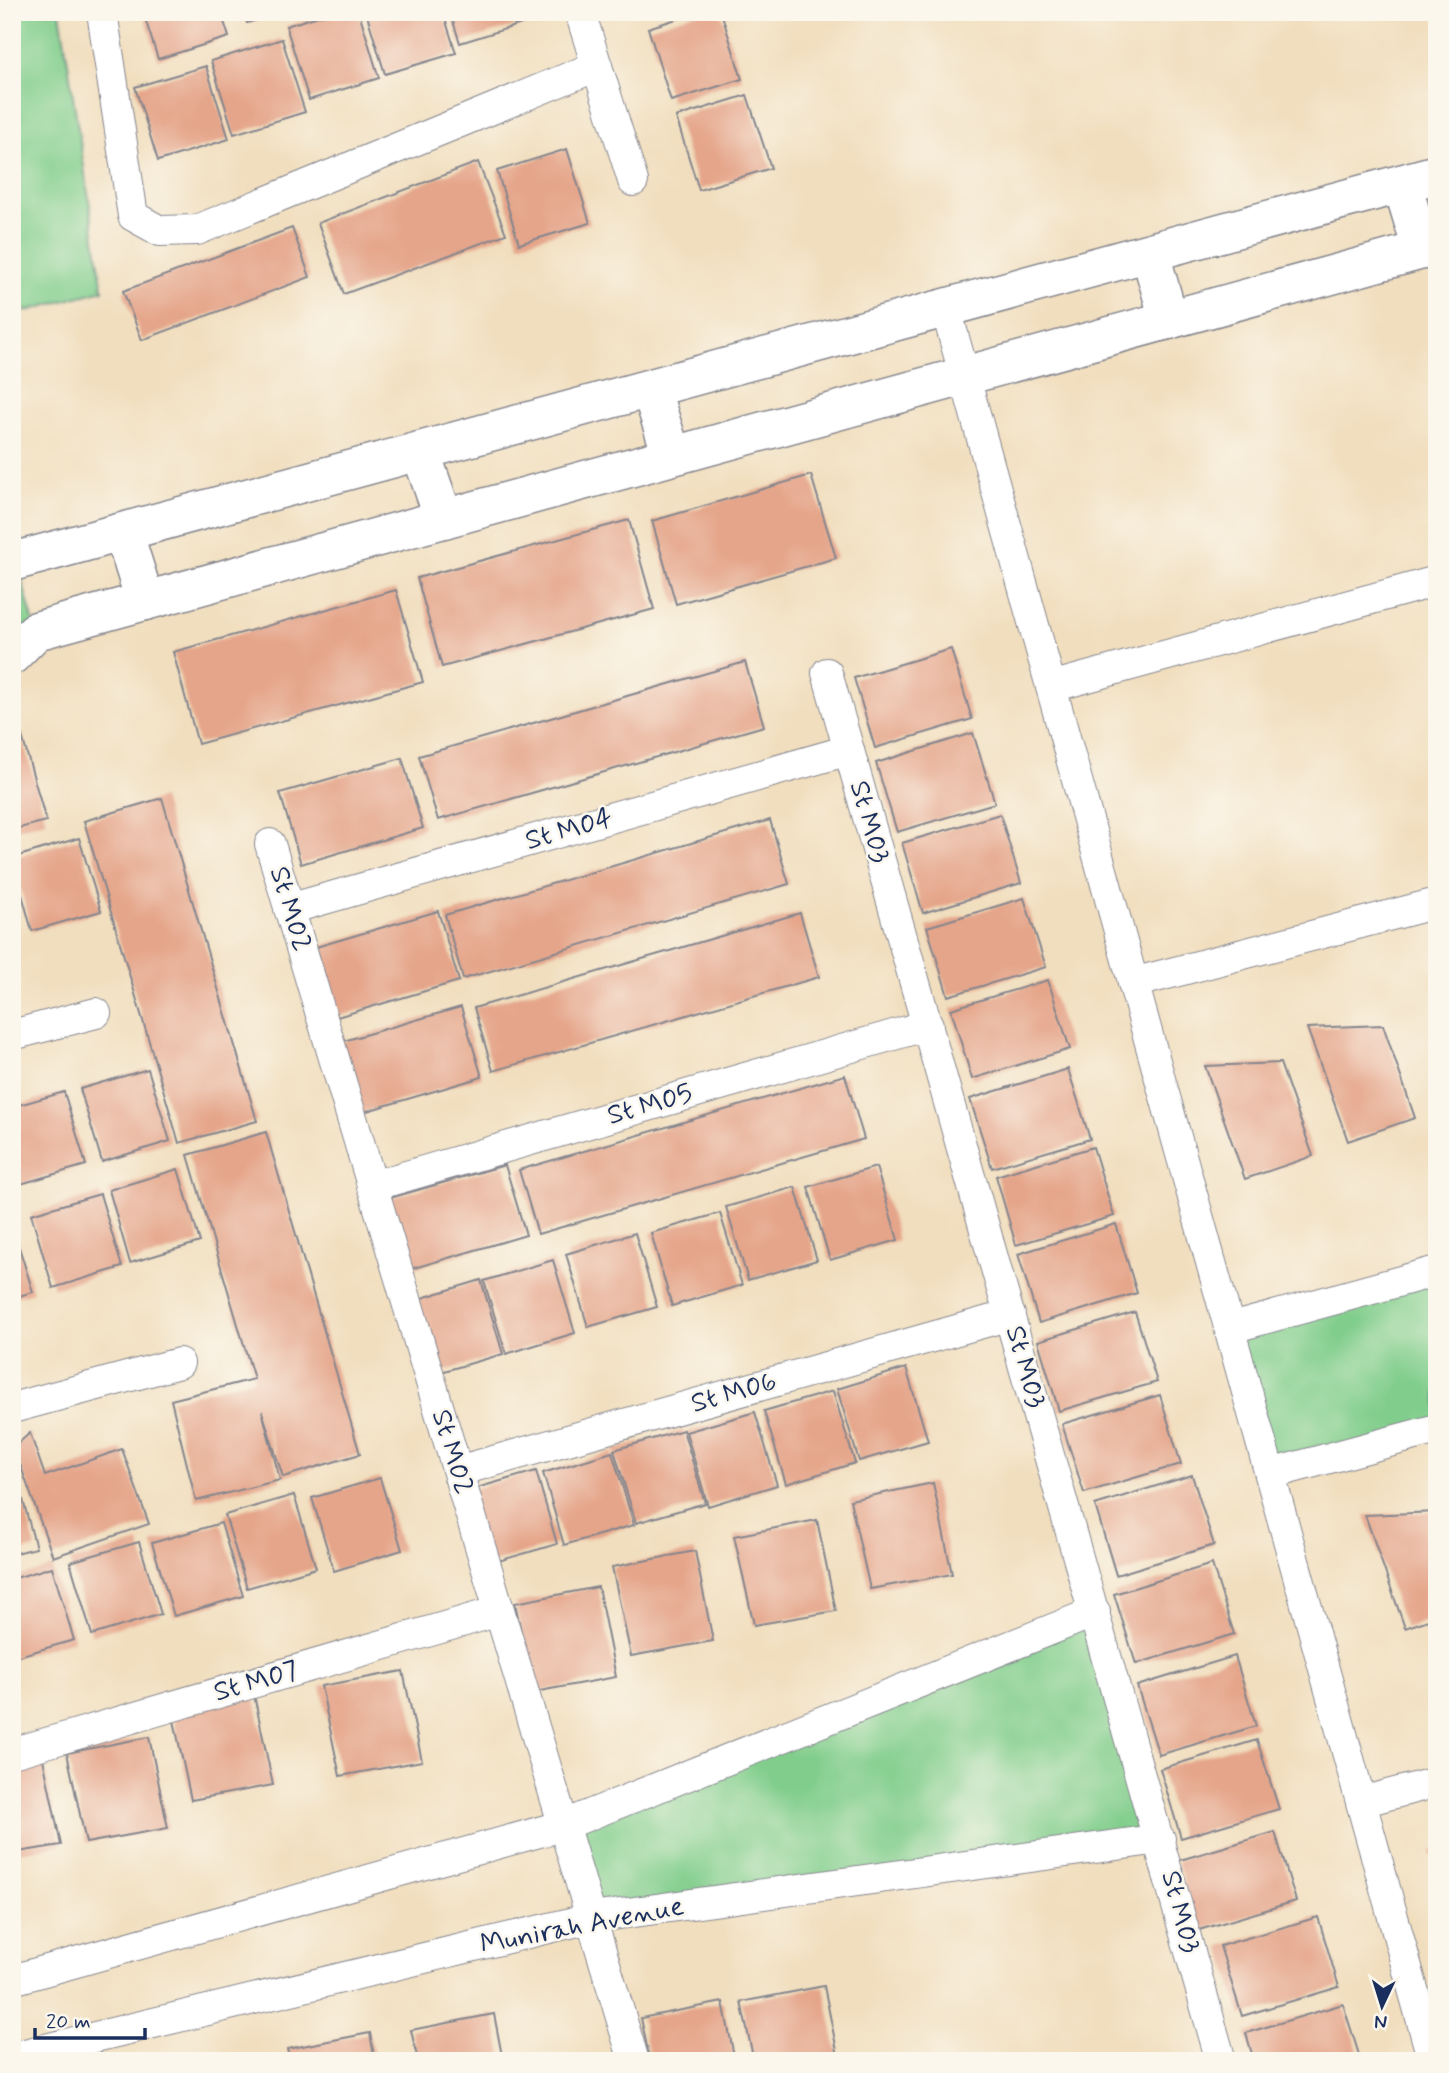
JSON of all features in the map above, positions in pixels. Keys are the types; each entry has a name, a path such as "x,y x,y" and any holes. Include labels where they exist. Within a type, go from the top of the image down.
{"street":[{"path":"103,12 133,216 160,231 197,230 597,66"},
{"path":"580,12 633,181"},
{"path":"12,562 124,534 1419,179 1430,248 36,631 12,654"},
{"path":"1150,253 1169,320"},
{"path":"946,309 1433,2061"},
{"path":"651,390 672,456"},
{"path":"421,453 444,519"},
{"path":"124,534 145,601"},
{"path":"1051,687 1437,581"},
{"name":"St M03","path":"827,673 1221,2061"},
{"name":"St M04","path":"289,909 849,750"},
{"name":"St M02","path":"270,844 634,2061"},
{"path":"1133,983 1437,903"},
{"path":"12,1035 96,1013"},
{"name":"St M05","path":"372,1186 928,1025"},
{"path":"1231,1328 1437,1271"},
{"name":"St M06","path":"458,1471 1010,1315"},
{"path":"12,1408 179,1363"},
{"path":"1270,1474 1437,1429"},
{"name":"St M07","path":"12,1753 499,1611"},
{"path":"12,1980 564,1825 1095,1612"},
{"path":"1361,1802 1437,1782"},
{"name":"Munirah Avenue","path":"12,2057 591,1918 1160,1839"}],"green space":[{"path":"12,12 60,12 103,290 12,315"},
{"path":"12,562 17,563 36,631 12,655"},
{"path":"1437,1271 1437,1429 1270,1474 1231,1328"},
{"path":"1095,1612 1160,1839 591,1918 564,1825"}],"building":[{"path":"143,12 221,12 229,37 158,59"},
{"path":"244,12 281,12 281,13 247,23"},
{"path":"331,12 359,12 379,78 309,100 286,26"},
{"path":"366,12 443,12 456,53 385,74"},
{"path":"450,12 528,12 531,21 460,43"},
{"path":"699,12 721,12 742,79 671,101 648,28"},
{"path":"282,39 305,112 234,134 211,61"},
{"path":"206,66 229,139 158,161 135,87"},
{"path":"747,95 771,168 699,190 676,117"},
{"path":"567,149 590,223 519,244 497,171"},
{"path":"478,162 506,234 344,294 318,223"},
{"path":"292,228 310,277 142,340 123,291"},
{"path":"811,475 836,558 676,604 652,521"},
{"path":"629,520 654,609 442,667 417,578"},
{"path":"396,590 423,682 198,744 173,652"},
{"path":"951,649 972,719 875,748 854,678"},
{"path":"745,662 764,726 438,820 419,756"},
{"path":"20,729 46,821 12,830 12,731"},
{"path":"973,733 995,803 897,832 876,763"},
{"path":"402,758 423,828 301,864 280,793"},
{"path":"162,798 257,1121 179,1143 84,821"},
{"path":"1000,814 1021,883 923,913 902,843"},
{"path":"770,820 789,884 463,979 445,915"},
{"path":"79,838 101,911 32,931 12,858"},
{"path":"1024,898 1046,967 948,996 927,927"},
{"path":"438,911 459,981 337,1017 316,947"},
{"path":"800,913 819,977 493,1071 474,1008"},
{"path":"1048,980 1070,1049 972,1079 951,1009"},
{"path":"461,1007 482,1077 360,1113 340,1042"},
{"path":"1383,1025 1415,1118 1348,1141 1307,1028"},
{"path":"1280,1063 1313,1156 1245,1179 1205,1066"},
{"path":"148,1069 170,1141 102,1162 80,1089"},
{"path":"1068,1069 1090,1139 992,1168 970,1099"},
{"path":"845,1075 864,1139 538,1234 519,1170"},
{"path":"64,1092 86,1165 17,1185 12,1170 12,1107"},
{"path":"266,1132 360,1454 283,1477 262,1411 280,1480 196,1501 171,1400 254,1379 188,1155"},
{"path":"1093,1147 1114,1216 1016,1245 996,1176"},
{"path":"505,1165 526,1235 404,1271 383,1200"},
{"path":"876,1167 898,1240 830,1260 808,1187"},
{"path":"178,1169 200,1242 130,1263 109,1190"},
{"path":"795,1187 817,1260 748,1280 726,1207"},
{"path":"100,1194 122,1267 53,1288 31,1214"},
{"path":"720,1213 742,1285 672,1306 651,1233"},
{"path":"1116,1224 1137,1293 1039,1323 1018,1254"},
{"path":"12,1225 33,1292 12,1298"},
{"path":"635,1233 657,1307 588,1327 566,1254"},
{"path":"553,1260 575,1333 506,1354 484,1281"},
{"path":"481,1280 503,1354 434,1374 412,1301"},
{"path":"1135,1312 1157,1382 1059,1411 1038,1341"},
{"path":"906,1368 928,1441 859,1461 837,1389"},
{"path":"833,1391 855,1463 786,1484 764,1411"},
{"path":"1160,1395 1181,1464 1084,1493 1062,1424"},
{"path":"755,1412 777,1485 708,1506 686,1432"},
{"path":"683,1430 705,1503 636,1523 614,1450"},
{"path":"30,1433 45,1476 122,1449 149,1524 53,1557 14,1447"},
{"path":"612,1452 634,1525 564,1545 543,1473"},
{"path":"536,1471 557,1544 488,1564 466,1491"},
{"path":"1192,1475 1214,1545 1116,1575 1095,1505"},
{"path":"380,1478 402,1550 334,1571 312,1498"},
{"path":"933,1483 952,1574 870,1589 850,1500"},
{"path":"294,1495 316,1568 247,1588 225,1515"},
{"path":"23,1500 36,1548 12,1554 12,1503"},
{"path":"1437,1512 1437,1617 1405,1628 1365,1515"},
{"path":"817,1520 836,1611 754,1625 734,1536"},
{"path":"221,1523 243,1596 174,1616 152,1543"},
{"path":"139,1542 161,1614 92,1635 70,1562"},
{"path":"695,1551 713,1641 631,1656 612,1567"},
{"path":"1212,1564 1234,1634 1136,1664 1114,1594"},
{"path":"52,1567 74,1640 12,1658 12,1579"},
{"path":"598,1587 616,1677 534,1692 515,1603"},
{"path":"1235,1656 1256,1726 1159,1755 1137,1686"},
{"path":"403,1671 422,1761 340,1776 321,1686"},
{"path":"254,1695 273,1785 191,1800 172,1711"},
{"path":"149,1737 168,1828 86,1843 67,1753"},
{"path":"1257,1740 1279,1809 1181,1838 1160,1769"},
{"path":"42,1754 61,1845 12,1853 12,1760"},
{"path":"1275,1832 1296,1901 1199,1930 1177,1861"},
{"path":"1437,1849 1437,1872 1436,1872 1431,1851"},
{"path":"1318,1917 1339,1987 1242,2016 1220,1946"},
{"path":"824,1986 839,2061 754,2061 741,2002"},
{"path":"723,2002 735,2061 650,2061 641,2018"},
{"path":"1343,2004 1361,2061 1254,2061 1246,2033"},
{"path":"494,2014 503,2061 418,2061 411,2030"},
{"path":"370,2033 375,2061 290,2061 287,2049"}]}
